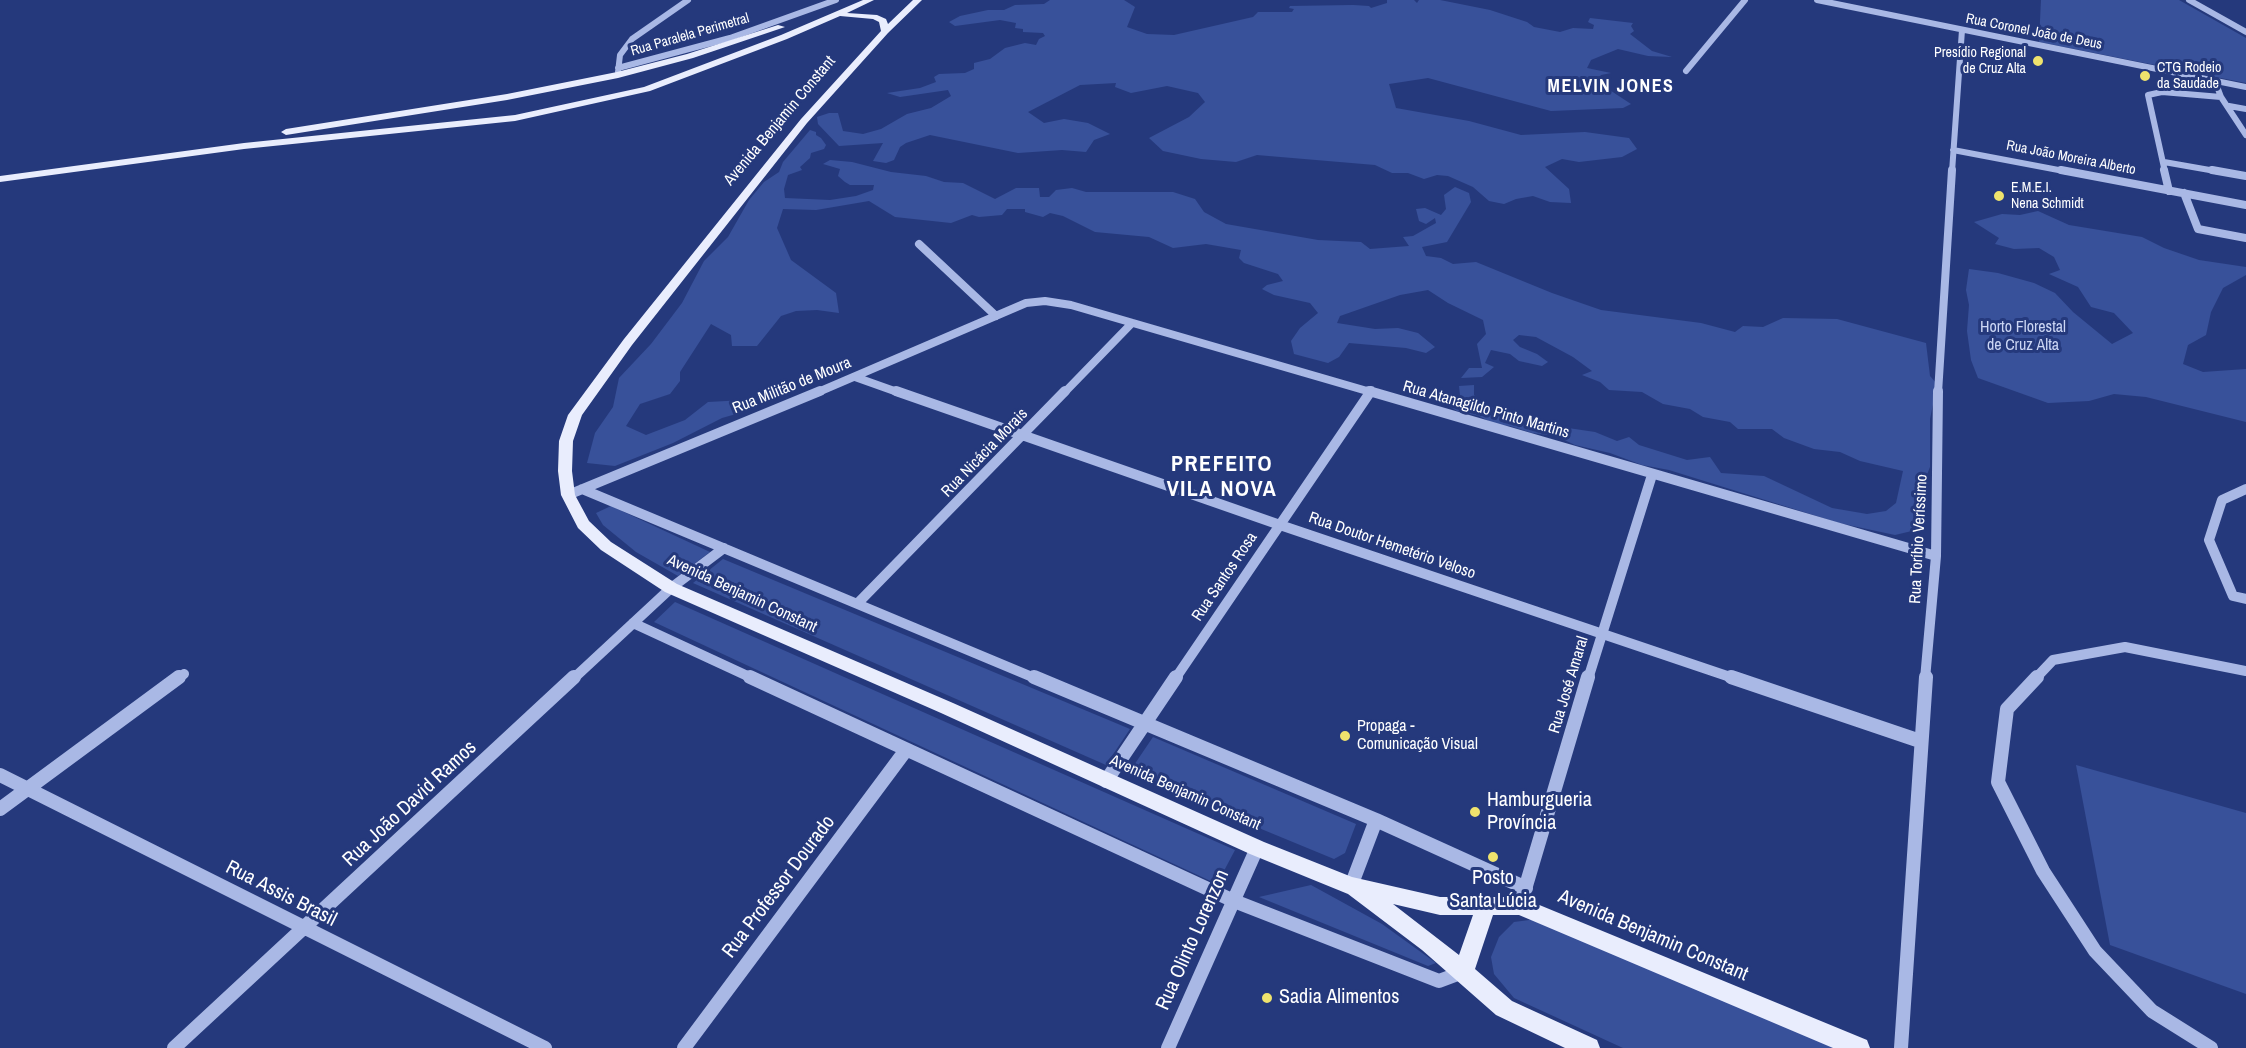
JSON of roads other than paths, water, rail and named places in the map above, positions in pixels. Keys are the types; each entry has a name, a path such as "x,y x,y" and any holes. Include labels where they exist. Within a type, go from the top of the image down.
{"main road":[{"path":"0,178 565,86 773,31 851,0"},
{"path":"0,178 244,146 515,118 646,88 689,74 870,0"},
{"name":"Avenida Benjamin Constant","path":"918,0 885,31 804,122 636,333 575,415 566,441 565,471 575,492 583,524 606,546 671,588 1257,848 1351,886 1440,906 1486,907 1523,897 1859,1048"},
{"path":"835,15 859,14 874,17 883,21 885,31"},
{"path":"565,86 562,98 586,103"},
{"name":"Avenida Benjamin Constant","path":"1351,886 1429,943 1504,1008 1589,1048"},
{"path":"1463,972 1486,907"}],"street":[{"path":"618,72 620,55 633,39 688,0"},
{"name":"Rua Paralela Perimetral","path":"618,72 730,38 836,0"},
{"path":"1686,71 1745,0"},
{"name":"Rua Coronel João de Deus","path":"1817,0 2246,87"},
{"path":"2189,0 2246,32"},
{"name":"Rua Toríbio Veríssimo","path":"1901,1048 1920,741 1936,556 1938,356 1962,30"},
{"path":"2215,81 2222,97 2245,132"},
{"path":"2169,190 2148,95 2151,93 2222,97"},
{"path":"2229,106 2246,109"},
{"name":"Rua João Moreira Alberto","path":"1953,150 2246,205"},
{"path":"2164,162 2246,176"},
{"path":"2184,193 2198,229 2246,238"},
{"path":"919,244 996,316"},
{"name":"Rua Atanagildo Pinto Martins","path":"1026,303 1058,302 1936,556"},
{"name":"Rua Militão de Moura","path":"575,492 855,377 1026,303"},
{"name":"Rua Nicácia Morais","path":"858,603 1132,323"},
{"name":"Rua Doutor Hemetério Veloso","path":"855,377 1280,525 1920,741"},
{"name":"Rua Santos Rosa","path":"1106,781 1371,391"},
{"name":"Rua José Amaral","path":"1523,897 1601,634 1652,475"},
{"path":"2246,489 2222,500 2209,540 2233,596 2246,599"},
{"name":"Avenida Benjamin Constant","path":"575,492 724,548 1376,820 1523,897"},
{"name":"Rua João David Ramos","path":"174,1048 671,588 724,548"},
{"path":"633,623 1234,901 1439,981 1463,972"},
{"path":"2211,1048 2152,1011 2095,951 2043,871 1998,782 2007,709 2053,660 2125,647 2246,671"},
{"path":"0,809 184,674"},
{"name":"Rua Professor Dourado","path":"684,1048 906,750"},
{"name":"Rua Assis Brasil","path":"0,775 545,1048"},
{"path":"1351,886 1376,820"},
{"name":"Rua Olinto Lorenzon","path":"1168,1048 1257,848"}],"place":[{"name":"Presídio Regional de Cruz Alta","path":"2038,61"},
{"name":"CTG Rodeio da Saudade","path":"2145,76"},
{"name":"E.M.E.I. Nena Schmidt","path":"1999,196"},
{"name":"Propaga - Comunicação Visual","path":"1345,736"},
{"name":"Hamburgueria Província","path":"1475,812"},
{"name":"Posto Santa Lúcia","path":"1493,857"},
{"name":"Sadia Alimentos","path":"1267,998"}],"district":[{"name":"MELVIN JONES","path":"1611,87"},
{"name":"PREFEITO VILA NOVA","path":"1222,478"}],"park label":[{"name":"Horto Florestal de Cruz Alta","path":"2023,337"}]}
